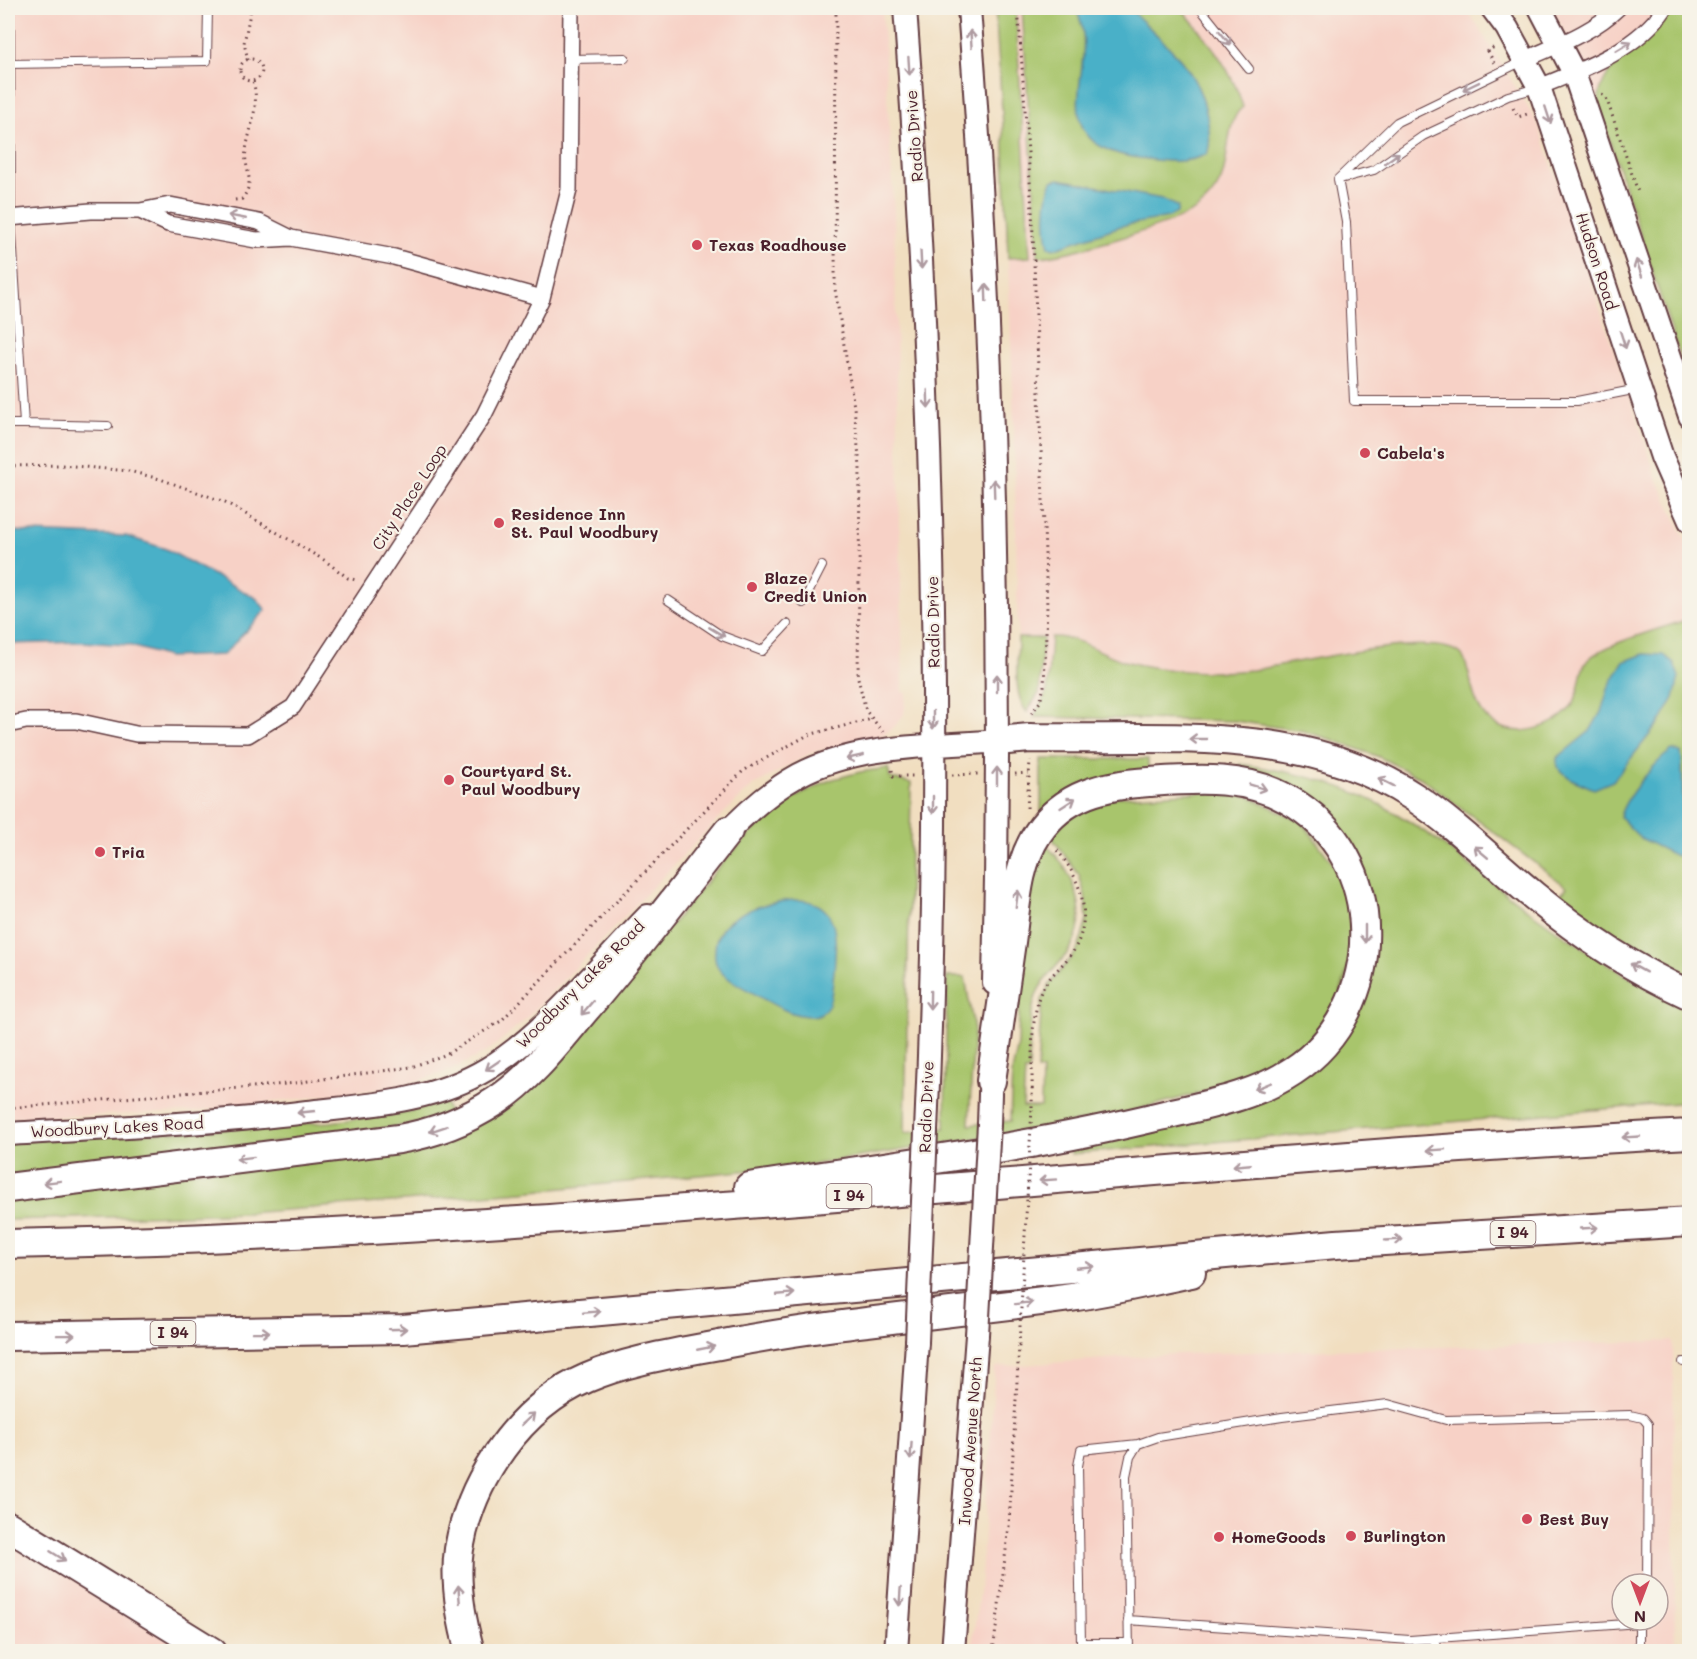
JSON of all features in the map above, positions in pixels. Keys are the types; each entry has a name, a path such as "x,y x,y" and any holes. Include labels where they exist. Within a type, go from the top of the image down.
{"highway":[{"path":"997,741 1030,738 1233,740 1300,751 1348,765 1414,798 1570,924 1623,960 1689,995"},
{"path":"503,1223 972,1155 1146,1119 1232,1098 1277,1080 1312,1056 1337,1027 1352,1001 1361,973 1365,945 1363,906 1355,879 1340,849 1318,821 1294,802 1262,788 1232,781 1123,784 1098,789 1072,800 1058,810 1037,834 1020,878 991,1082"},
{"path":"8,1188 399,1139 435,1130 464,1119 503,1096 539,1064 628,960 728,831"},
{"name":"I 94","path":"8,1244 288,1235 503,1223 1448,1149 1689,1134"},
{"name":"I 94","path":"8,1336 403,1329 1336,1244 1689,1222"},
{"path":"470,1652 461,1617 459,1550 478,1487 498,1455 526,1419 586,1378 633,1364 759,1338 865,1321 1073,1297 1336,1244"},
{"path":"8,1526 212,1652"}],"main road":[{"name":"Radio Drive","path":"896,1652 917,1342 926,1131 933,747 929,413 905,8"},
{"path":"969,8 991,410 997,741 991,1082"},
{"name":"Hudson Road","path":"1492,8 1539,87 1662,457 1689,521"},
{"path":"1540,8 1574,73 1689,416"},
{"name":"Woodbury Lakes Road","path":"8,1134 216,1122 343,1108 416,1098 464,1082 489,1068 530,1036 728,831 764,798 810,770 869,754 997,741"},
{"name":"Inwood Avenue North","path":"953,1652 977,1335 991,1082"}],"street":[{"name":"City Place Loop","path":"8,725 26,722 76,722 135,734 248,735 293,706 484,415 542,298 569,190 571,8"},
{"path":"1524,60 1608,18 1618,8"},
{"path":"1539,87 1574,73 1634,39 1665,8"},
{"path":"9,218 91,211 140,211 170,205 259,222 291,238"},
{"path":"140,211 168,224 256,240 291,238 393,256 542,298"}],"lane":[{"path":"10,8 9,218 24,424"},
{"path":"9,64 207,61 208,8"},
{"path":"1200,8 1249,69"},
{"path":"570,59 625,58"},
{"path":"1338,179 1397,122 1524,60"},
{"path":"1338,179 1374,170 1423,136 1508,96 1539,87"},
{"path":"1338,179 1346,222 1354,401 1577,401 1639,389"},
{"path":"8,424 108,426"},
{"path":"803,603 822,566"},
{"path":"668,600 722,636 762,651 787,624"},
{"path":"1138,1444 1130,1457 1126,1476 1129,1647 1080,1643 1078,1466 1080,1450 1138,1444 1158,1437 1282,1417 1388,1404 1446,1420 1630,1415 1643,1418 1648,1424 1647,1572"},
{"path":"1128,1620 1435,1640 1610,1625"},
{"path":"1639,1632 1639,1652"},
{"path":"1435,1640 1435,1652"}],"path":[{"path":"248,60 244,43 251,8"},
{"path":"836,8 836,289 854,406 860,467 858,678 866,711 886,735"},
{"path":"993,1652 1010,1526 1035,1026 1039,999 1047,982 1073,950 1079,937 1083,915 1082,895 1074,872 1056,849 1026,825 1030,716 1040,702 1044,687 1047,606 1035,269 1018,8"},
{"path":"248,60 241,66 241,75 254,81"},
{"path":"248,60 261,65 261,75 254,81"},
{"path":"214,213 228,200 242,199 249,190 249,171 245,153 255,116 254,81"},
{"path":"8,466 62,465 129,471 160,478 225,502 324,560 348,578 373,584"},
{"path":"8,1108 287,1084 411,1067 447,1054 501,1021 743,771 808,735 872,719"}],"shaded area":[{"path":"8,8 882,8 894,213 903,692 907,693 904,714 894,727 883,735 811,753 753,786 723,814 522,1023 488,1051 449,1071 397,1087 192,1112 8,1118"},
{"path":"995,8 1464,8 1476,23 1538,124 1656,476 1689,548 1689,980 1605,931 1572,908 1567,887 1435,787 1363,750 1303,731 1252,722 1042,719 1034,717 1024,709 1019,694 1014,423 1003,125"},
{"path":"1551,8 1670,8 1641,43 1605,76 1599,91 1600,116 1579,58"},
{"path":"1673,1341 1675,1651 971,1652 981,1579 995,1367 1176,1354"},
{"path":"8,1538 194,1651 8,1651"}],"green space":[{"path":"995,8 1014,8 1016,16 1030,257 1008,258 1003,125"},
{"path":"1022,8 1181,8 1225,66 1243,107 1233,121 1221,180 1204,203 1185,216 1144,231 1072,251 1038,257"},
{"path":"1670,8 1689,8 1689,385 1598,104 1599,93 1606,76 1643,40"},
{"path":"1689,619 1689,980 1622,942 1574,909 1558,897 1567,887 1421,778 1379,757 1303,731 1235,721 1034,717 1047,691 1051,637 1071,639 1115,658 1139,665 1204,672 1252,670 1362,650 1424,645 1447,648 1462,655 1478,705 1491,722 1502,728 1528,730 1542,727 1565,714 1576,699 1584,665 1594,655 1620,642"},
{"path":"1018,638 1043,638 1039,693 1027,712 1019,696"},
{"path":"1041,759 1148,759 1148,773 1041,812"},
{"path":"1240,764 1277,770 1332,784 1383,806 1442,844 1571,940 1631,978 1689,1010 1689,1102 1071,1154 1070,1147 1320,1062 1370,892 1254,771 1240,767"},
{"path":"888,768 890,778 911,783 905,1133 945,1128 947,977 965,977 974,1030 969,1125 1010,1121 1012,1072 1018,1045 1020,970 1029,891 1042,846 1047,846 1072,881 1080,908 1076,936 1070,949 1040,987 1032,1012 1029,1071 1025,1071 1023,1107 1041,1107 1042,1070 1037,1070 1042,1000 1050,984 1078,949 1087,920 1085,895 1079,875 1050,835 1071,816 1116,797 1203,792 1248,796 1302,822 1343,877 1354,943 1340,999 1302,1050 1248,1081 1103,1118 815,1164 522,1192 247,1213 8,1220 8,1197 450,1136 673,923 722,863 767,817 792,799 830,780"},
{"path":"445,1102 450,1115 423,1123 8,1177 8,1142 330,1122 403,1113"}],"water":[{"path":"1075,8 1129,8 1179,58 1198,87 1204,104 1210,135 1207,154 1182,161 1139,158 1107,149 1088,136 1080,118 1083,29"},
{"path":"1059,179 1162,199 1178,207 1177,213 1169,217 1121,226 1053,249 1049,247 1047,239 1046,205 1052,181"},
{"path":"8,531 126,536 166,549 256,598 266,610 223,655 168,657 128,645 83,642 8,644"},
{"path":"1644,654 1664,655 1674,663 1679,677 1674,698 1662,719 1613,781 1594,789 1571,779 1557,767 1557,758 1590,731 1601,712 1609,686 1623,662"},
{"path":"1672,750 1681,752 1682,760 1684,847 1681,854 1676,856 1640,838 1620,817 1628,800 1642,780"},
{"path":"792,900 808,901 819,905 827,912 835,933 835,958 829,1004 820,1014 811,1016 784,1010 735,983 721,972 715,959 717,938 732,919 755,908"}],"place":[{"name":"Texas Roadhouse","path":"697,245"},
{"name":"Cabela's","path":"1365,453"},
{"name":"Residence Inn St. Paul Woodbury","path":"499,523"},
{"name":"Blaze Credit Union","path":"752,587"},
{"name":"Courtyard St. Paul Woodbury","path":"449,780"},
{"name":"Tria","path":"100,852"},
{"name":"Best Buy","path":"1527,1519"},
{"name":"Burlington","path":"1351,1536"},
{"name":"HomeGoods","path":"1219,1537"}]}
